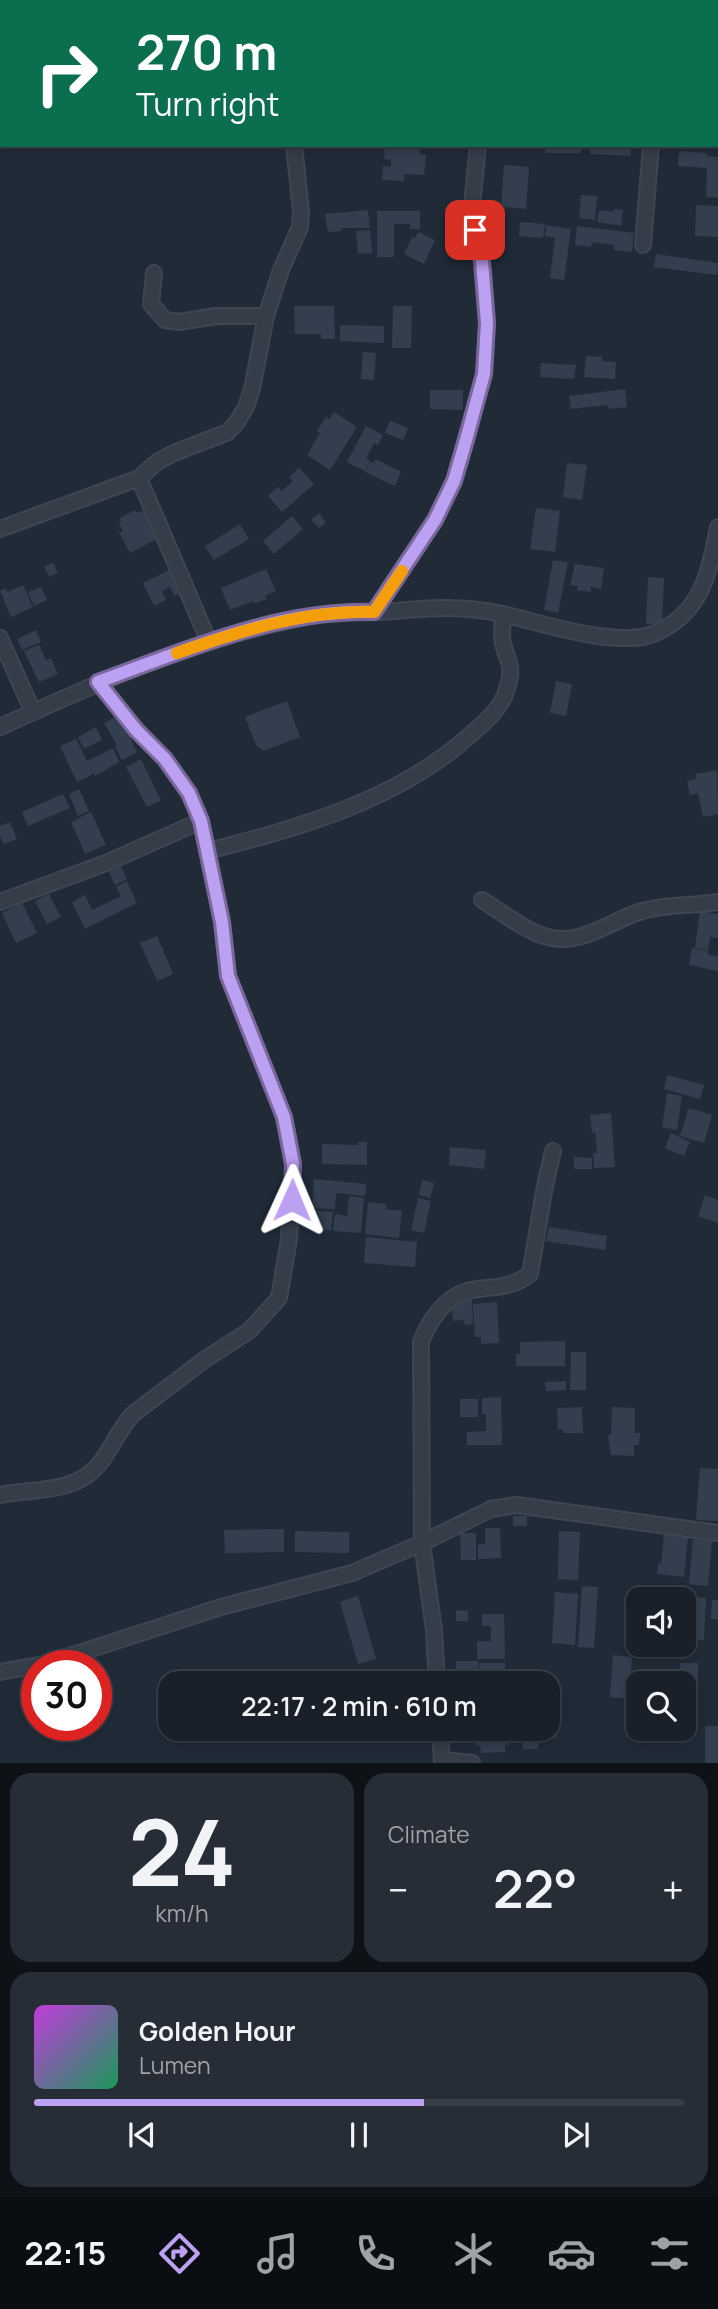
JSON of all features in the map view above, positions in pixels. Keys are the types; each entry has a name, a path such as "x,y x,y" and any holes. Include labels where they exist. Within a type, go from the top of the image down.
{"street":[{"path":"0,529 139,478 157,462 228,432 237,422 252,389 266,316 281,270 300,227 294,147"},
{"path":"374,612 435,520 454,481 484,374 487,323 482,261 472,205 478,147"},
{"path":"643,244 651,147"},
{"path":"154,273 151,304 165,320 179,322 216,316 266,316"},
{"path":"139,478 209,642"},
{"path":"0,727 98,682 209,642 315,616 352,611 445,608 483,610 606,637 637,639 666,628 701,594 710,570 718,527"},
{"path":"208,851 321,820 401,786 450,754 493,716 505,695 512,671 502,637 503,614"},
{"path":"0,638 33,712"},
{"path":"0,1495 68,1486 87,1477 100,1463 123,1424 133,1414 204,1360 249,1331 279,1298 289,1239 293,1164 284,1117 228,976 222,922 201,821 189,793 165,759 136,730 98,682"},
{"path":"0,902 106,863 201,821"},
{"path":"482,900 537,933 560,939 590,933 640,911 718,902"},
{"path":"437,1671 422,1543 421,1342 428,1325 454,1297 468,1291 510,1286 530,1274 553,1152"},
{"path":"0,1672 45,1664 221,1607 352,1573 422,1543 491,1508 516,1505 718,1533"},
{"path":"441,1741 442,1761 472,1763"}],"building":[{"path":"385,147 421,147 420,154 426,155 424,175 404,174 404,181 382,180 383,166 391,167 391,160 384,159"},
{"path":"545,147 581,147 581,153 545,153"},
{"path":"590,147 631,147 631,156 590,154"},
{"path":"679,151 707,153 707,156 718,157 718,198 706,197 707,168 678,166"},
{"path":"504,165 529,167 526,209 501,207"},
{"path":"581,195 597,196 595,220 579,218"},
{"path":"696,205 718,206 718,237 695,236"},
{"path":"614,209 623,210 621,226 597,222 599,210 614,212"},
{"path":"368,210 370,228 341,228 342,231 328,232 325,214"},
{"path":"377,211 420,211 420,229 410,229 410,224 394,224 394,257 377,257"},
{"path":"454,214 467,216 465,237 452,235"},
{"path":"520,222 545,224 543,238 519,236"},
{"path":"546,225 571,229 564,280 550,278 555,238 545,236"},
{"path":"577,226 634,233 632,252 614,250 614,245 592,242 591,247 575,245"},
{"path":"370,230 372,253 358,254 356,231"},
{"path":"418,232 435,240 424,264 404,254 412,237 415,238"},
{"path":"656,254 718,263 717,275 654,267"},
{"path":"294,306 334,306 335,339 321,339 321,334 295,334"},
{"path":"393,306 412,306 411,348 392,348"},
{"path":"340,325 384,326 384,343 340,341"},
{"path":"363,352 376,353 374,380 361,379"},
{"path":"586,356 602,357 602,361 616,362 615,379 584,377"},
{"path":"541,363 576,365 574,379 540,377"},
{"path":"625,389 627,407 609,409 608,405 571,409 569,396"},
{"path":"430,390 463,390 463,410 430,409"},
{"path":"334,412 357,427 330,470 307,455 320,433 317,431 326,417 329,419"},
{"path":"390,421 408,428 403,440 385,433"},
{"path":"366,426 383,435 378,445 374,443 366,459 370,460 365,471 347,462"},
{"path":"375,459 401,472 395,486 365,472 370,462 374,463"},
{"path":"567,463 587,465 582,500 563,497"},
{"path":"299,468 314,484 282,512 268,496 278,487 282,491 293,481 289,477"},
{"path":"536,508 560,511 555,552 530,549"},
{"path":"146,509 161,537 130,553 119,532 123,531 120,518 135,510 137,513"},
{"path":"319,513 326,522 319,528 311,520"},
{"path":"292,516 303,529 274,554 263,541"},
{"path":"240,524 249,539 214,560 205,546"},
{"path":"553,560 568,562 558,613 544,610"},
{"path":"53,563 58,573 49,577 44,566"},
{"path":"575,564 604,568 601,589 591,587 591,592 577,590 578,586 570,585"},
{"path":"171,569 183,592 174,596 170,587 162,591 166,600 154,606 143,583"},
{"path":"266,569 276,591 265,596 267,599 230,610 221,588"},
{"path":"648,577 664,578 662,625 646,624"},
{"path":"23,585 33,607 11,617 0,591 6,588 8,592"},
{"path":"41,587 47,600 34,606 28,592"},
{"path":"36,630 41,642 22,650 17,639"},
{"path":"39,645 46,660 51,658 58,674 39,682 24,651"},
{"path":"556,681 572,684 566,716 550,713"},
{"path":"287,701 300,737 263,751 256,745 245,717"},
{"path":"119,715 137,752 122,760 104,723"},
{"path":"96,727 102,740 84,749 78,737"},
{"path":"76,739 87,761 113,748 119,762 95,776 89,764 93,774 77,782 60,746"},
{"path":"141,759 161,800 147,807 126,767"},
{"path":"717,770 718,814 703,817 698,793 690,795 687,781 696,779 695,774"},
{"path":"79,789 89,811 78,816 69,794"},
{"path":"63,794 70,808 28,826 22,812"},
{"path":"91,812 106,845 85,854 71,822"},
{"path":"10,822 17,839 4,844 0,836 0,826"},
{"path":"121,866 127,879 115,885 109,872"},
{"path":"127,881 137,903 85,929 72,902 85,895 92,910 121,896 116,887"},
{"path":"49,894 61,917 47,924 35,901"},
{"path":"22,903 37,933 16,943 2,913"},
{"path":"700,911 718,914 718,938 710,937 708,950 695,948"},
{"path":"157,936 173,974 157,981 140,943"},
{"path":"692,948 718,956 718,971 689,965"},
{"path":"667,1075 704,1085 700,1099 664,1089"},
{"path":"667,1093 682,1096 677,1130 662,1127"},
{"path":"689,1108 712,1115 704,1143 680,1136"},
{"path":"611,1113 615,1167 594,1168 593,1153 597,1153 590,1115"},
{"path":"671,1133 690,1142 684,1156 665,1148"},
{"path":"358,1142 367,1142 367,1165 322,1164 322,1144 358,1145"},
{"path":"450,1147 486,1150 484,1169 449,1165"},
{"path":"574,1157 592,1158 592,1169 574,1169"},
{"path":"314,1179 366,1184 365,1196 336,1193 335,1209 312,1208"},
{"path":"422,1180 434,1183 430,1198 419,1195"},
{"path":"705,1195 718,1200 718,1223 698,1216"},
{"path":"349,1196 364,1198 361,1233 333,1231 335,1214 347,1216"},
{"path":"418,1198 431,1201 424,1233 411,1230"},
{"path":"368,1202 386,1204 386,1209 402,1211 399,1238 365,1234"},
{"path":"312,1210 333,1212 331,1230 311,1229"},
{"path":"549,1227 607,1236 605,1250 546,1241"},
{"path":"366,1237 417,1242 415,1267 364,1263"},
{"path":"463,1299 472,1299 473,1324 465,1325 464,1320 453,1321 452,1304 463,1303"},
{"path":"497,1302 499,1343 481,1344 481,1337 475,1337 473,1304"},
{"path":"565,1341 565,1366 516,1366 520,1342"},
{"path":"571,1352 586,1352 586,1390 570,1390"},
{"path":"566,1381 566,1390 546,1391 545,1382"},
{"path":"501,1397 502,1445 467,1445 467,1432 486,1431 482,1398"},
{"path":"460,1399 478,1399 478,1417 460,1417"},
{"path":"582,1407 583,1433 563,1433 563,1429 558,1430 557,1408"},
{"path":"612,1407 635,1408 635,1433 640,1433 639,1445 634,1445 634,1456 611,1455 608,1435 611,1435"},
{"path":"700,1468 718,1469 718,1521 696,1520"},
{"path":"513,1516 527,1516 527,1526 513,1526"},
{"path":"485,1528 500,1528 501,1558 478,1559 478,1545 485,1544"},
{"path":"284,1529 284,1552 225,1553 224,1530"},
{"path":"295,1531 349,1532 349,1553 295,1552"},
{"path":"559,1531 580,1532 578,1580 558,1579"},
{"path":"460,1533 476,1533 476,1560 461,1560"},
{"path":"664,1534 688,1537 684,1577 657,1574 658,1563 661,1564"},
{"path":"693,1539 712,1541 708,1586 689,1584"},
{"path":"582,1586 598,1587 594,1648 578,1647"},
{"path":"555,1592 578,1594 575,1645 552,1643"},
{"path":"358,1596 376,1659 358,1664 340,1602"},
{"path":"696,1597 706,1598 704,1640 696,1639"},
{"path":"712,1600 718,1600 718,1619 711,1619"},
{"path":"456,1610 468,1611 468,1621 456,1621"},
{"path":"482,1614 504,1614 505,1659 477,1659 477,1641 491,1641 491,1626 482,1626"},
{"path":"613,1655 632,1657 631,1671 626,1671 626,1699 610,1697"},
{"path":"456,1661 478,1661 478,1671 456,1671"},
{"path":"479,1663 505,1663 505,1671 479,1671"},
{"path":"680,1663 698,1663 698,1711 696,1671 680,1671"},
{"path":"705,1726 718,1726 718,1763 705,1763"},
{"path":"476,1741 509,1741 509,1745 505,1745 505,1752 481,1753 480,1745 476,1746"},
{"path":"523,1741 538,1741 538,1749 523,1749"}],"slow traffic":[{"path":"177,653 270,625 352,611 374,612 402,571"}],"route":[{"path":"292,1200 293,1164 284,1117 228,976 222,922 201,821 189,793 165,759 136,730 98,682 209,642 270,625 352,611 374,612 435,520 454,481 484,374 487,323 482,261 475,230"}]}
